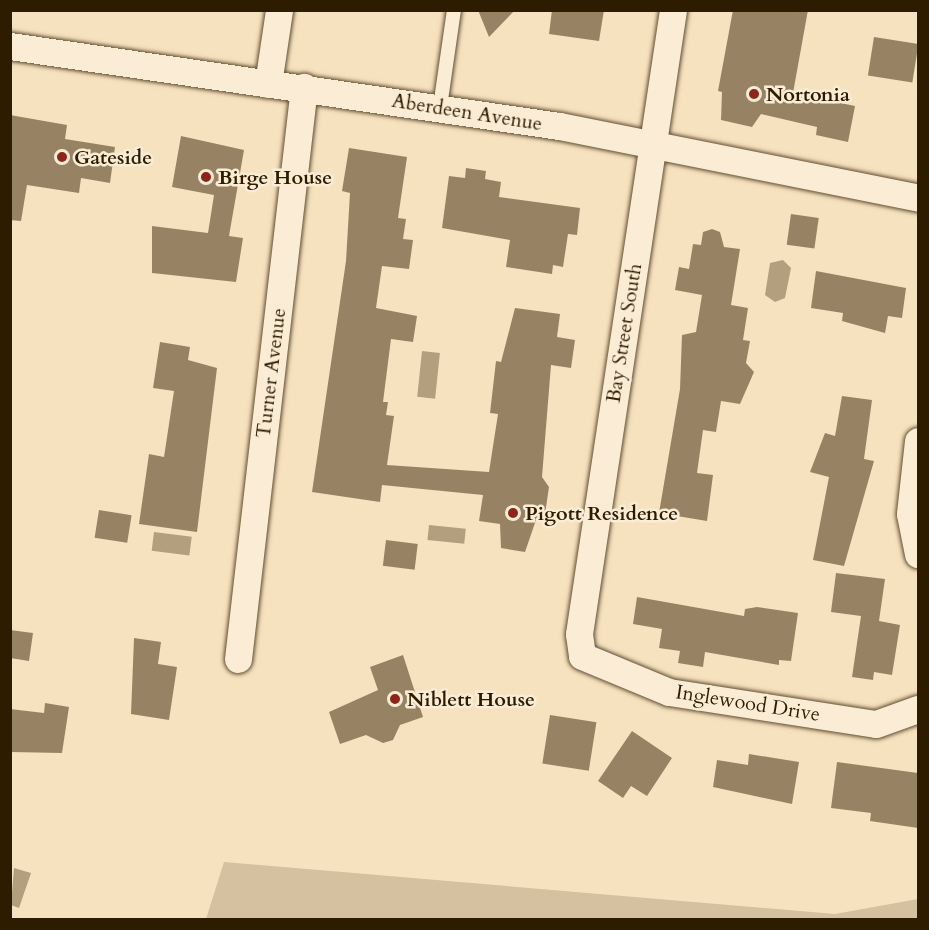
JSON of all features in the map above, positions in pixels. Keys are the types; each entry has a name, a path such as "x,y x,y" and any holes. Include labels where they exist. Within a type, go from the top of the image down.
{"street":[{"path":"268,84 279,10"},
{"name":"Bay Street South","path":"582,656 579,634 673,10"},
{"name":"Aberdeen Avenue","path":"10,46 441,107 652,147 677,146 918,198"},
{"name":"Turner Avenue","path":"238,659 304,87"},
{"path":"918,441 910,514 918,554"},
{"name":"Inglewood Drive","path":"582,656 669,692 876,723 918,709"}],"lane":[{"path":"441,107 454,10"}],"shaded area":[{"path":"783,260 791,268 785,298 775,302 765,295 770,263"},
{"path":"422,351 440,353 435,399 417,397"},
{"path":"429,525 466,529 464,544 427,540"},
{"path":"154,532 192,537 189,555 152,551"},
{"path":"224,862 835,914 918,899 918,919 206,919"},
{"path":"14,868 31,873 19,908 11,905"}],"building":[{"path":"478,10 515,10 489,37"},
{"path":"552,10 604,10 599,41 549,34"},
{"path":"733,10 808,10 793,93 855,106 848,142 816,135 817,127 761,114 752,127 721,120 722,92 718,91"},
{"path":"874,37 918,44 912,83 868,76"},
{"name":"Gateside","path":"10,115 67,125 65,139 115,147 110,183 81,178 79,193 27,185 21,221 10,220"},
{"path":"181,136 244,150 229,236 243,238 236,282 152,273 152,226 208,233 214,195 172,187"},
{"path":"349,148 407,157 398,218 406,219 403,239 413,240 409,269 382,266 376,308 417,316 413,342 391,339 383,402 388,402 386,415 394,416 387,465 489,472 498,414 490,413 496,361 501,362 515,308 560,314 557,337 575,340 571,368 551,365 542,477 549,487 544,521 536,520 525,552 501,548 500,524 479,521 483,495 382,485 380,502 312,492 346,261 350,193 342,191"},
{"path":"466,168 486,171 485,179 501,182 499,197 580,208 577,235 568,234 563,267 553,265 552,274 506,267 510,240 442,228 449,176 465,178"},
{"path":"791,214 819,218 814,249 787,245"},
{"path":"712,229 720,232 724,247 740,249 731,305 748,308 743,340 750,341 746,363 754,372 740,404 721,401 716,432 703,430 697,473 713,475 707,521 659,513 680,389 682,335 696,332 702,295 675,290 679,267 689,269 693,244 701,245 703,232"},
{"path":"816,271 906,288 902,318 888,316 885,333 842,321 843,313 811,308"},
{"path":"160,342 190,347 188,360 217,368 197,532 139,524 149,454 164,457 174,391 153,388"},
{"path":"842,396 872,400 864,459 874,461 844,566 813,560 829,477 810,472 825,433 835,436"},
{"path":"99,510 132,515 127,543 95,538"},
{"path":"386,540 418,544 415,570 383,566"},
{"path":"836,573 885,579 879,621 900,625 892,675 874,672 873,680 852,677 861,616 831,612"},
{"path":"637,597 744,616 745,609 757,607 798,613 791,661 779,660 779,665 705,652 703,667 678,663 680,651 659,648 662,629 633,624"},
{"path":"10,630 33,633 29,661 10,658"},
{"path":"134,638 161,642 158,664 177,667 169,720 131,714"},
{"name":"Niblett House","path":"403,655 423,717 400,725 393,740 383,743 366,735 340,744 329,712 378,690 370,667"},
{"path":"45,703 69,707 62,753 10,752 10,709 44,713"},
{"path":"550,715 596,722 589,771 542,763"},
{"path":"632,731 672,758 647,796 631,786 623,798 598,781"},
{"path":"749,754 799,762 792,804 713,787 717,760 748,765"},
{"path":"837,762 918,773 918,828 870,821 871,813 831,808"}],"place":[{"name":"Nortonia","path":"754,94"},
{"name":"Gateside","path":"62,157"},
{"name":"Birge House","path":"206,177"},
{"name":"Pigott Residence","path":"513,513"},
{"name":"Niblett House","path":"395,699"}]}
